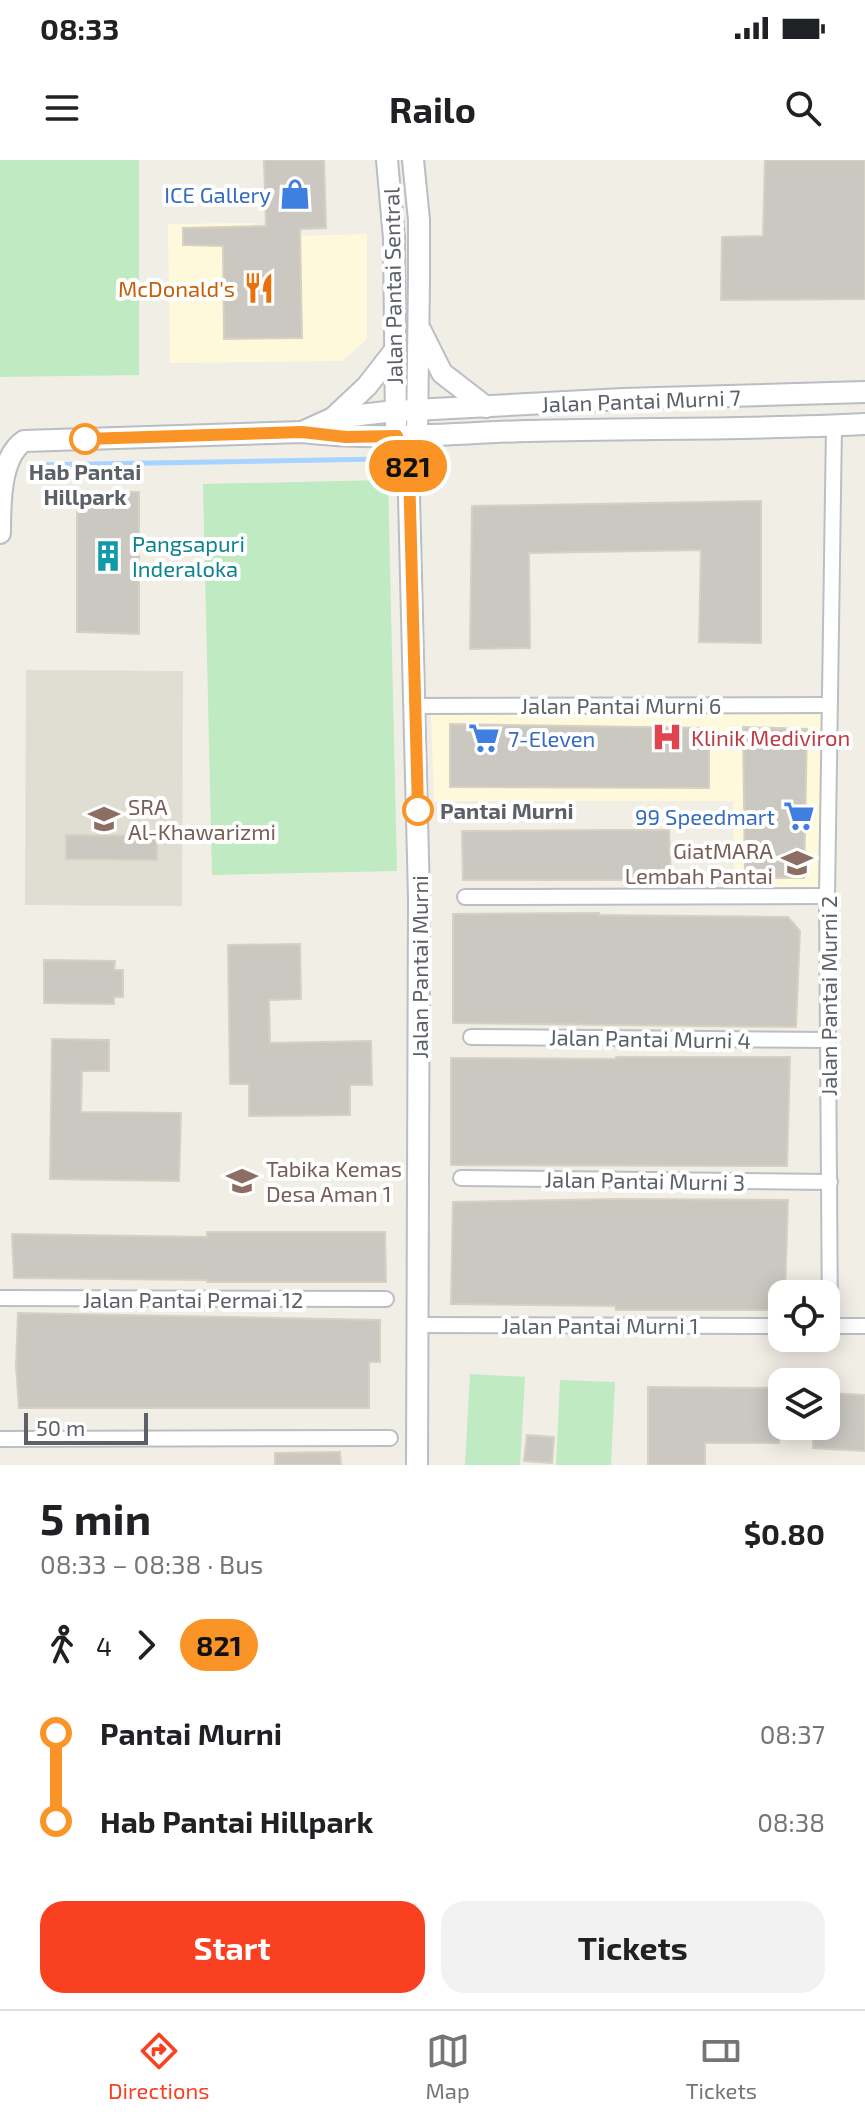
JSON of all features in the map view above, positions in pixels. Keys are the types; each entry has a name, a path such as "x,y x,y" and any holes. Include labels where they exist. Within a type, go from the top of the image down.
{"main road":[{"name":"Jalan Pantai Sentral","path":"387,160 394,238 395,411 407,436"},
{"name":"Jalan Pantai Sentral","path":"407,436 417,410 419,220 413,160"},
{"path":"418,323 442,373 486,407"},
{"path":"0,533 1,469 8,452 24,441 302,432 333,418 367,386 395,350"},
{"name":"Jalan Pantai Murni 7","path":"333,418 395,411 623,399 865,392"},
{"name":"Jalan Pantai Murni 7","path":"302,432 346,437 865,424"},
{"name":"Jalan Pantai Murni","path":"407,436 419,898 417,1465"}],"street":[{"name":"Jalan Pantai Murni 2","path":"829,1280 827,896 834,426"},
{"name":"Jalan Pantai Murni 6","path":"414,706 829,705"},
{"path":"465,897 827,896"},
{"name":"Jalan Pantai Murni 4","path":"471,1037 828,1040"},
{"name":"Jalan Pantai Murni 3","path":"461,1178 830,1182"},
{"name":"Jalan Pantai Permai 12","path":"0,1298 386,1299"},
{"name":"Jalan Pantai Murni 1","path":"418,1325 768,1326"},
{"path":"840,1326 865,1326"},
{"path":"0,1439 390,1438"}],"shaded area":[{"path":"254,223 255,237 367,234 367,339 342,361 170,363 168,224"},
{"name":"SRA Al-Khawarizmi","path":"26,670 183,671 182,906 25,905"},
{"path":"822,712 820,890 734,890 733,801 434,801 431,713"}],"green space":[{"path":"0,160 139,160 139,375 0,377"},
{"path":"388,480 397,871 212,875 203,484"},
{"path":"470,1374 525,1377 520,1465 465,1465"},
{"path":"560,1380 615,1382 611,1465 556,1465"}],"building":[{"path":"264,160 324,160 326,228 300,229 302,338 224,339 223,246 183,245 183,228 266,226"},
{"path":"765,160 865,160 865,299 721,300 722,237 763,236"},
{"name":"Pangsapuri Inderaloka","path":"77,492 139,492 139,634 77,632"},
{"path":"761,501 761,643 699,642 701,550 529,553 530,648 470,649 472,506"},
{"path":"450,724 709,728 709,788 450,787"},
{"path":"743,727 807,729 804,878 745,878"},
{"path":"669,830 671,880 463,880 462,831"},
{"path":"66,835 157,836 157,860 66,859"},
{"path":"453,914 788,917 800,931 796,1027 453,1023"},
{"path":"300,944 301,999 269,1000 270,1043 371,1041 372,1085 350,1085 350,1115 249,1116 249,1084 230,1084 228,945"},
{"path":"44,960 115,961 114,970 123,970 123,997 114,997 114,1004 44,1003"},
{"path":"52,1039 109,1040 109,1071 82,1071 81,1112 181,1113 179,1181 50,1179"},
{"path":"790,1057 787,1166 451,1165 451,1058"},
{"path":"788,1200 785,1280 768,1280 768,1310 616,1310 615,1306 451,1304 453,1202"},
{"path":"207,1232 385,1232 386,1282 14,1278 12,1234 207,1237"},
{"path":"18,1313 380,1320 380,1362 369,1362 369,1408 19,1408 16,1366"},
{"path":"648,1387 768,1388 768,1440 779,1440 779,1443 705,1443 705,1465 648,1465"},
{"path":"840,1394 865,1395 865,1451 813,1448 813,1440 840,1440"},
{"path":"527,1435 554,1437 552,1463 524,1461"},
{"path":"340,1452 341,1465 275,1465 275,1453"}],"waterway":[{"path":"33,465 380,459"}],"bus line":[{"name":"821","path":"85,439 302,432 346,437 397,436 409,469 418,810"}],"place":[{"name":"ICE Gallery","path":"295,194"},
{"name":"McDonald's","path":"259,288"},
{"name":"Hab Pantai Hillpark","path":"85,439"},
{"name":"Pangsapuri Inderaloka","path":"108,556"},
{"name":"Klinik Mediviron","path":"667,737"},
{"name":"7-Eleven","path":"484,738"},
{"name":"Pantai Murni","path":"418,810"},
{"name":"99 Speedmart","path":"799,816"},
{"name":"SRA Al-Khawarizmi","path":"104,819"},
{"name":"GiatMARA Lembah Pantai","path":"797,863"},
{"name":"Tabika Kemas Desa Aman 1","path":"242,1181"}]}
